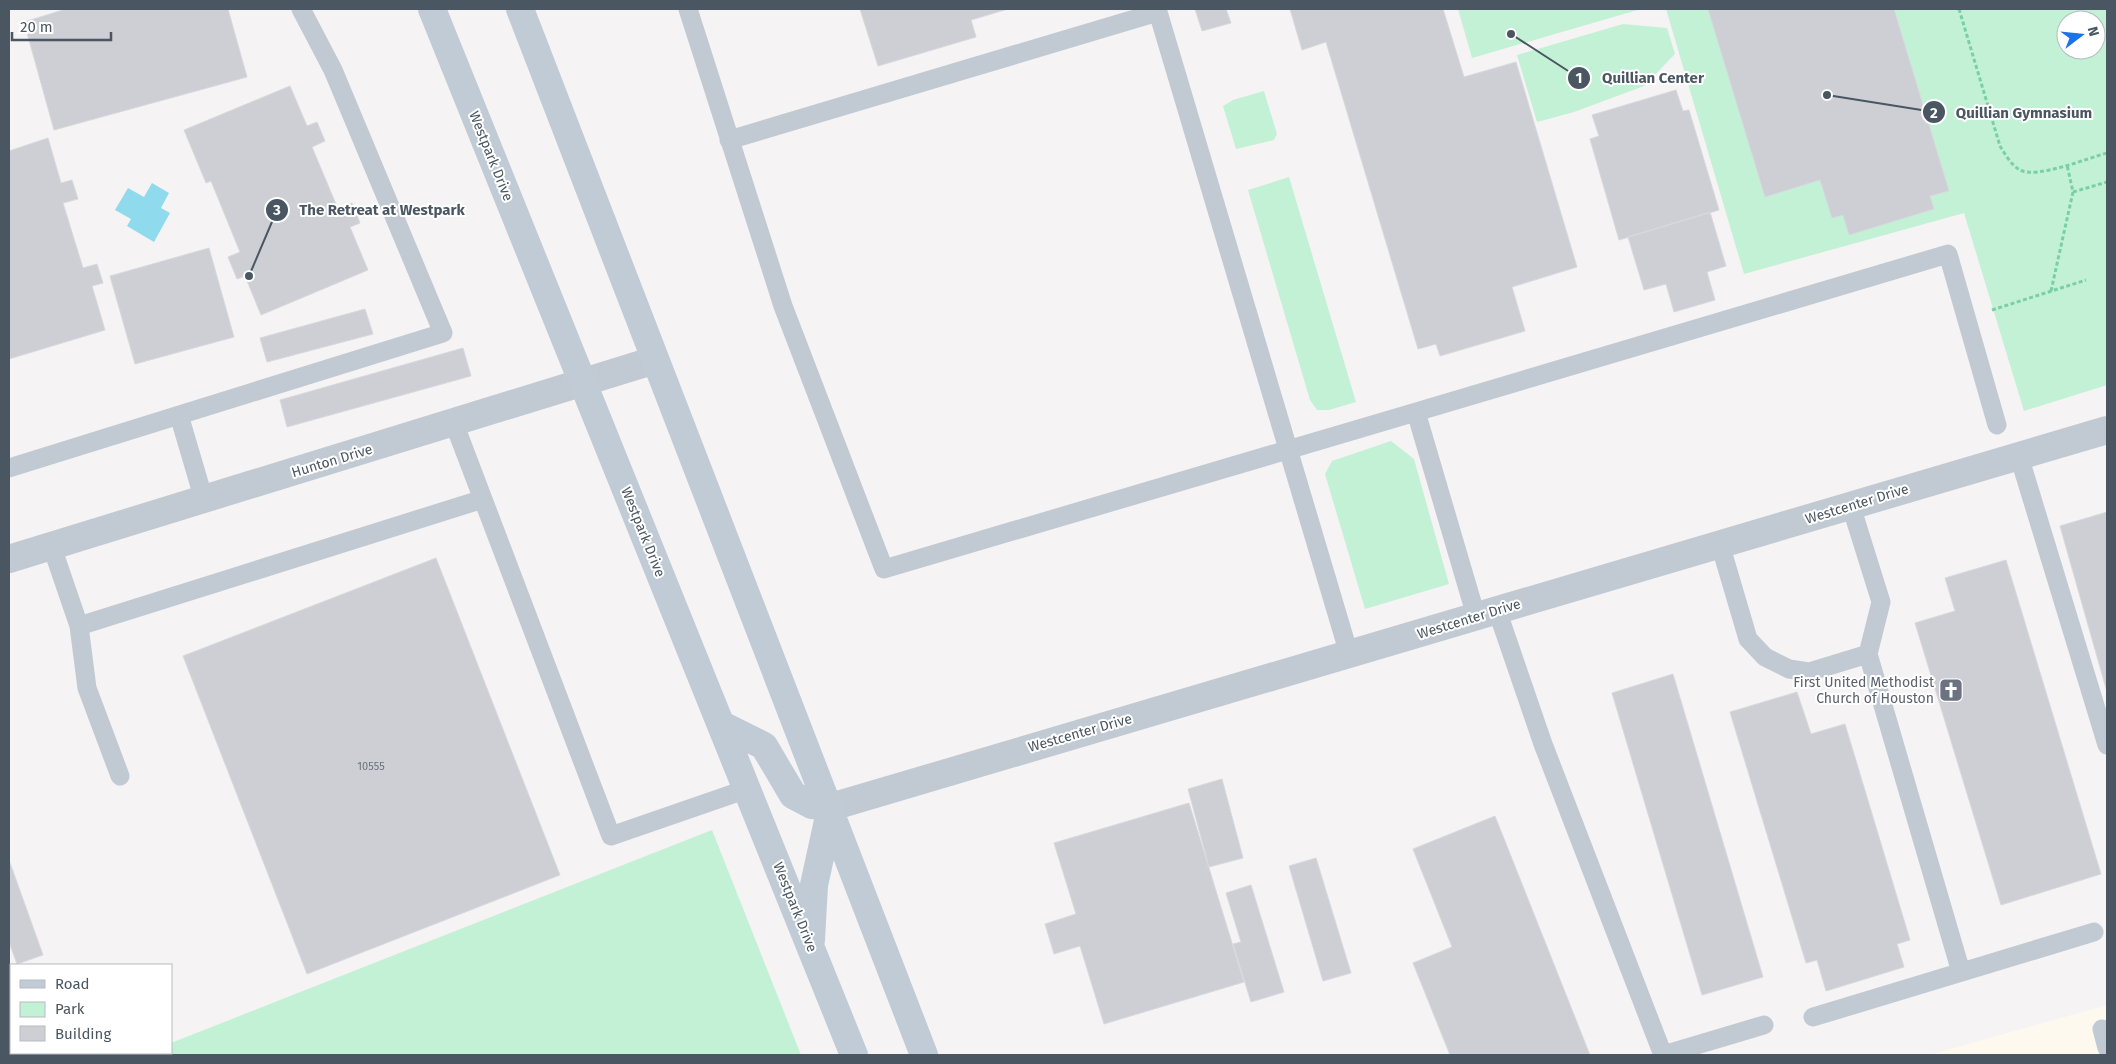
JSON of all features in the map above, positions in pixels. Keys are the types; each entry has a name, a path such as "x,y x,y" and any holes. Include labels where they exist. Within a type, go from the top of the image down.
{"main road":[{"name":"Westpark Drive","path":"432,9 854,1055"},
{"path":"520,9 654,360 830,807 924,1055"},
{"path":"722,725 764,746 794,795 812,805 830,807"},
{"path":"810,946 814,885 830,807"}],"street":[{"name":"Hunton Drive","path":"9,559 654,360"},
{"name":"Westcenter Drive","path":"830,807 2107,430"}],"lane":[{"path":"9,468 443,333 333,70 302,9"},
{"path":"688,9 783,306 884,569 1288,451 1948,254 1997,425"},
{"path":"729,140 1158,12 1349,654"},
{"path":"1416,412 1486,613 1543,744 1663,1055 1764,1025"},
{"path":"179,415 204,500"},
{"path":"454,423 611,836 748,789"},
{"path":"2019,456 2107,745"},
{"path":"78,626 483,499"},
{"path":"1851,506 1881,602 1868,654 1961,972"},
{"path":"1720,544 1748,639 1765,657 1789,669 1810,672 1868,654"},
{"path":"52,547 78,626 87,688 120,776"},
{"path":"1813,1018 2094,932"},
{"path":"2102,1029 2107,1048"}],"path":[{"path":"1959,9 2000,146 2009,160 2021,170 2036,172 2107,153"},
{"path":"2051,291 2073,192 2067,165"},
{"path":"2073,192 2107,182"},
{"path":"1966,318 2086,280"}],"shaded area":[{"path":"2107,1005 2107,1055 1929,1055"}],"green space":[{"path":"1458,9 1641,9 1472,58"},
{"path":"1666,9 2107,9 2107,385 2024,411 1964,213 1744,274"},
{"path":"1623,24 1667,28 1675,54 1644,86 1574,112 1537,122 1517,55"},
{"path":"1264,91 1277,134 1274,140 1236,149 1223,106 1233,100"},
{"path":"1289,177 1356,402 1329,410 1317,410 1310,400 1248,190"},
{"path":"1391,441 1414,459 1449,584 1365,609 1325,474 1332,461"},
{"path":"712,830 801,1055 159,1055 172,1054 172,1043"}],"water":[{"path":"152,183 169,193 161,208 170,213 154,242 127,226 131,219 115,210 128,188 144,197"}],"building":[{"path":"66,9 228,9 247,77 54,130 24,22"},
{"path":"860,9 1008,9 971,20 976,37 878,66"},
{"path":"1195,9 1226,9 1231,23 1202,31"},
{"path":"1290,9 1443,9 1464,77 1516,62 1577,267 1512,287 1525,331 1440,356 1436,344 1418,349 1326,42 1302,50"},
{"path":"1708,9 1894,9 1949,191 1930,196 1934,209 1849,235 1843,215 1832,218 1820,180 1765,197"},
{"path":"290,86 307,126 317,122 325,141 312,147 338,209 352,203 360,223 350,227 368,270 261,315 245,276 237,279 228,257 240,252 211,181 206,183 184,130"},
{"path":"1676,90 1683,111 1689,110 1719,210 1619,240 1590,139 1599,136 1592,115"},
{"path":"48,138 61,183 72,180 78,199 63,203 83,268 97,264 103,283 92,286 105,330 9,359 9,151"},
{"path":"1710,212 1726,266 1707,272 1715,300 1674,312 1666,284 1644,290 1628,237"},
{"path":"209,248 234,337 135,364 110,276"},
{"path":"365,309 373,334 267,362 260,338"},
{"path":"463,348 471,376 287,427 280,400"},
{"path":"2107,512 2107,692 2060,526"},
{"path":"436,558 560,875 307,974 183,656"},
{"path":"2006,560 2101,874 2001,905 1915,623 1955,611 1945,578"},
{"path":"1673,674 1763,977 1702,995 1612,693"},
{"path":"1797,692 1811,734 1845,724 1910,940 1897,944 1904,967 1826,991 1817,960 1806,963 1730,712"},
{"path":"1222,779 1243,858 1209,867 1188,789"},
{"path":"1189,803 1244,982 1104,1024 1080,946 1054,954 1045,924 1076,914 1054,843"},
{"path":"1495,816 1590,1055 1450,1055 1413,963 1452,947 1413,849"},
{"path":"1316,858 1351,973 1323,981 1289,866"},
{"path":"9,860 43,955 17,964 9,942"},
{"path":"1251,885 1284,992 1251,1002 1233,944 1241,942 1226,893"}],"place":[{"name":"Quillian Center","path":"1511,34"},
{"name":"Quillian Gymnasium","path":"1827,95"},
{"name":"The Retreat at Westpark","path":"249,276"},
{"name":"First United Methodist Church of Houston","path":"1951,690"}]}
